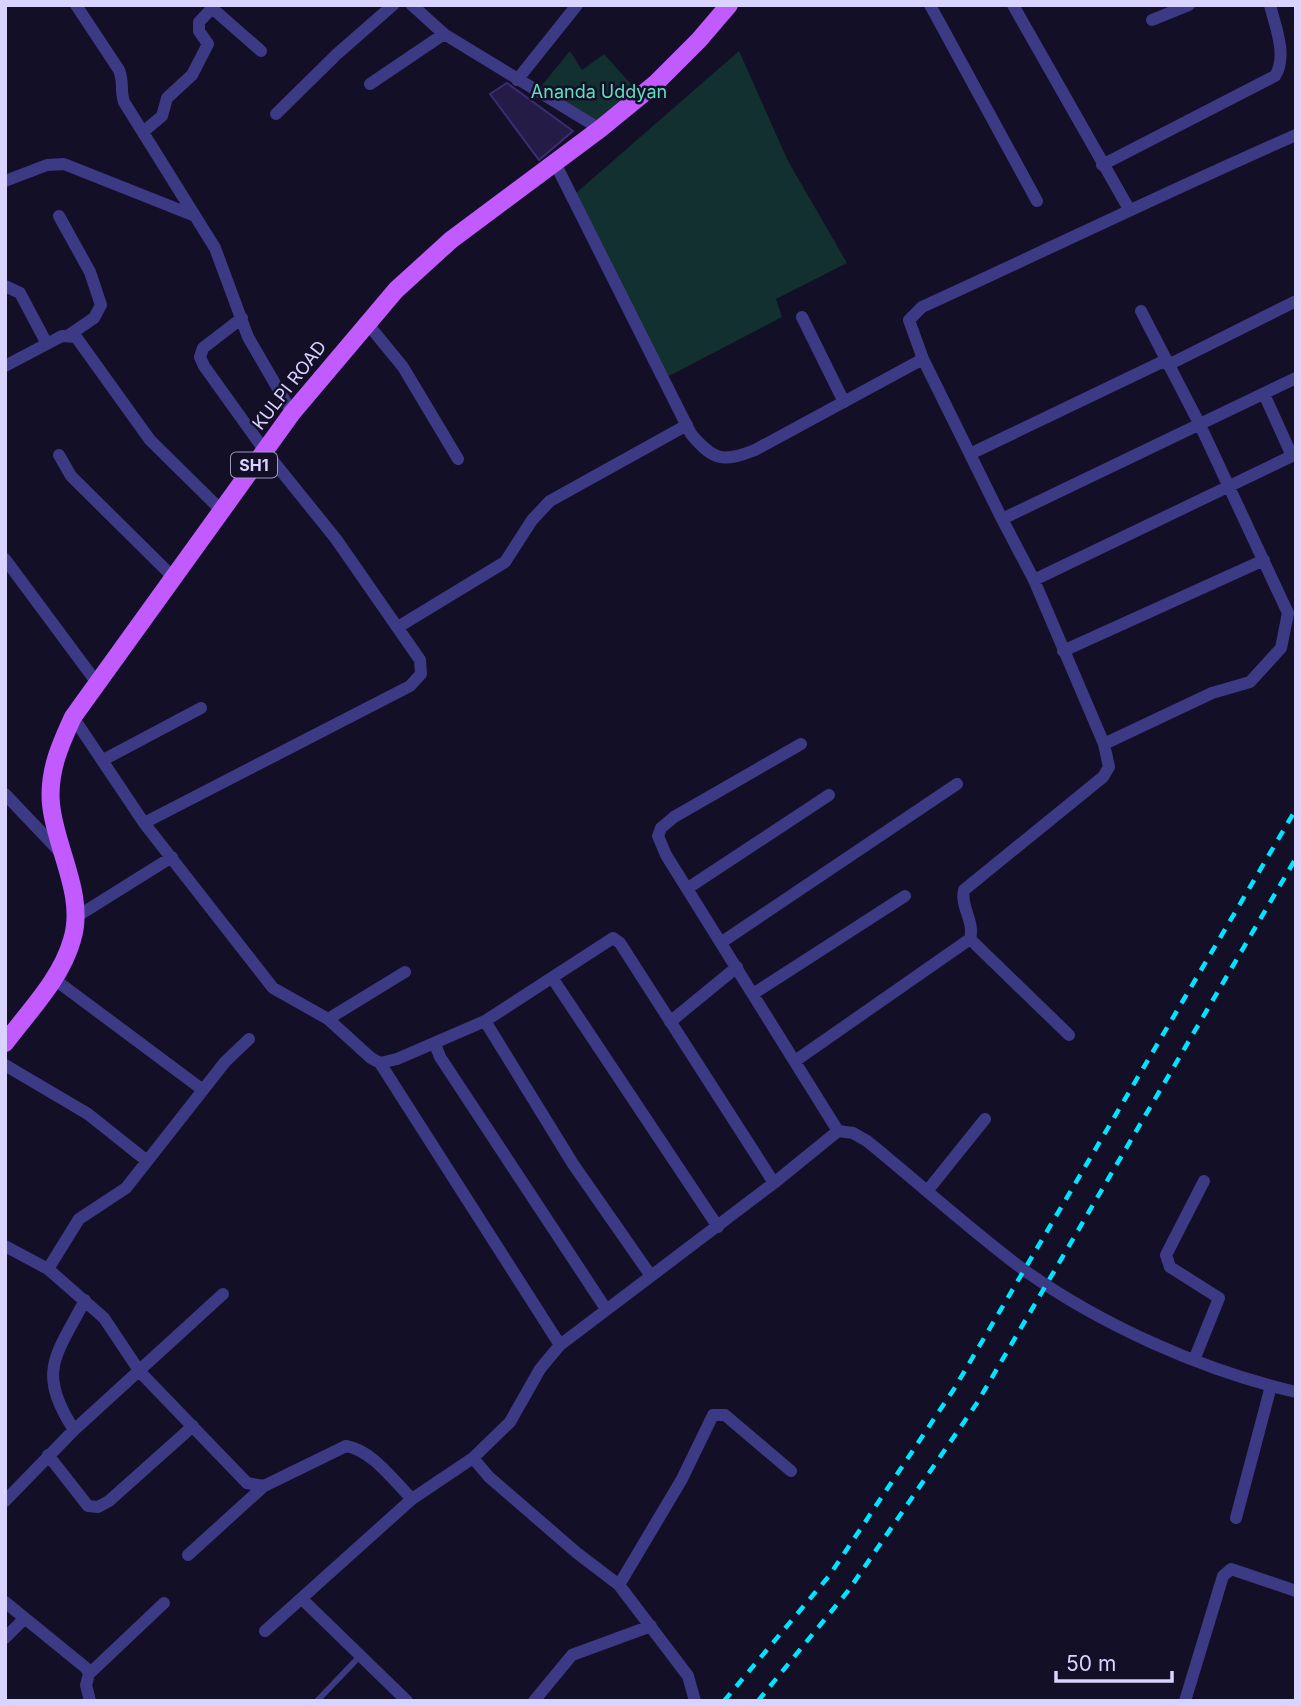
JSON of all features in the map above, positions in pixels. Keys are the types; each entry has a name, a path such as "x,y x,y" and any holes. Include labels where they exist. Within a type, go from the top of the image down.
{"main road":[{"name":"KULPI ROAD","path":"5,1043 54,979 73,939 76,917 51,804 51,783 59,746 73,717 97,682 292,413 367,323 425,261 600,129 662,77 729,5"}],"street":[{"path":"76,5 119,69 123,79 121,92 124,102 196,216 225,268 248,337 292,413"},
{"path":"276,114 337,54 393,5"},
{"path":"412,5 444,34 600,129"},
{"path":"517,80 577,5"},
{"path":"930,5 1037,201"},
{"path":"1013,5 1129,209"},
{"path":"1152,20 1189,5"},
{"path":"1102,165 1275,76 1280,69 1280,51 1270,5"},
{"path":"143,132 162,116 167,97 192,75 207,51 208,44 199,31 199,22 213,7 261,51"},
{"path":"370,83 444,34"},
{"path":"795,1061 970,939 973,928 962,897 964,890 1103,777 1109,767 1104,744 1034,580 923,359 909,320 922,307 1118,218 1129,209 1296,135"},
{"path":"555,163 687,425 706,452 718,458 737,457 923,359"},
{"path":"5,181 47,165 64,164 196,216"},
{"path":"5,366 69,335 94,318 101,305 90,272 59,216"},
{"path":"5,286 20,293 47,344"},
{"path":"970,454 1296,301"},
{"path":"1104,744 1212,693 1250,682 1283,643 1288,613 1230,486 1142,311"},
{"path":"802,317 845,402"},
{"path":"144,823 410,686 421,674 420,660 398,627 336,539 265,450 200,357 203,348 242,318"},
{"path":"367,323 403,367 458,459"},
{"path":"69,335 80,342 136,424 161,453 221,510"},
{"path":"1002,519 1296,378"},
{"path":"1034,580 1294,455 1264,394"},
{"path":"398,627 505,562 532,520 550,501 687,425"},
{"path":"60,455 71,475 173,577"},
{"path":"5,559 97,682"},
{"path":"1063,650 1264,560"},
{"path":"103,760 201,708"},
{"path":"73,717 144,823 273,988 328,1019 380,1063 560,1345"},
{"path":"801,744 674,817 661,828 658,836 660,845 838,1131"},
{"path":"722,942 845,863 957,784"},
{"path":"5,794 64,856"},
{"path":"688,888 829,795"},
{"path":"76,917 172,857"},
{"path":"753,994 905,896"},
{"path":"380,1063 435,1044 485,1021 553,979 612,937 620,943 775,1183"},
{"path":"970,939 1069,1035"},
{"path":"670,1022 737,967"},
{"path":"328,1019 405,972"},
{"path":"54,979 203,1090"},
{"path":"553,979 718,1227"},
{"path":"485,1021 572,1164 651,1276"},
{"path":"48,1269 79,1219 126,1188 225,1062 249,1039"},
{"path":"435,1044 440,1057 522,1185 606,1309"},
{"path":"5,1065 88,1114 146,1161"},
{"path":"928,1190 985,1119"},
{"path":"265,1631 412,1499 473,1458 510,1422 540,1369 560,1345 718,1227 838,1131 853,1133 867,1141 1045,1284 1131,1331 1194,1360 1296,1392"},
{"path":"1194,1360 1219,1298 1170,1268 1166,1255 1204,1181"},
{"path":"5,1246 48,1269 85,1300 104,1318 140,1372 240,1478 247,1483 264,1486"},
{"path":"5,1501 74,1430 223,1294"},
{"path":"74,1430 52,1388 51,1374 56,1357 85,1300"},
{"path":"1236,1518 1270,1386"},
{"path":"619,1585 682,1479 713,1415 725,1415 791,1471"},
{"path":"48,1455 88,1506 98,1507 109,1501 192,1426"},
{"path":"188,1555 264,1486 346,1446 358,1448 368,1456 412,1499"},
{"path":"473,1458 519,1502 619,1585 688,1676 695,1701"},
{"path":"1185,1701 1223,1576 1231,1569 1241,1571 1296,1591"},
{"path":"302,1599 407,1701"},
{"path":"5,1602 89,1674"},
{"path":"90,1701 86,1685 89,1674 164,1603"},
{"path":"5,1638 25,1618"},
{"path":"534,1701 572,1655 651,1626"}],"lane":[{"path":"317,1701 360,1656"}],"green space":[{"name":"Ananda Uddyan","path":"570,51 582,70 604,54 639,93 610,116 591,121 542,85"},
{"path":"739,51 788,161 847,263 776,299 782,317 665,378 575,194"}],"building":[{"path":"507,83 573,131 539,160 490,94"}],"railway":[{"path":"724,1701 829,1576 954,1389 1296,809"},
{"path":"758,1701 848,1591 977,1403 1296,858"}]}
